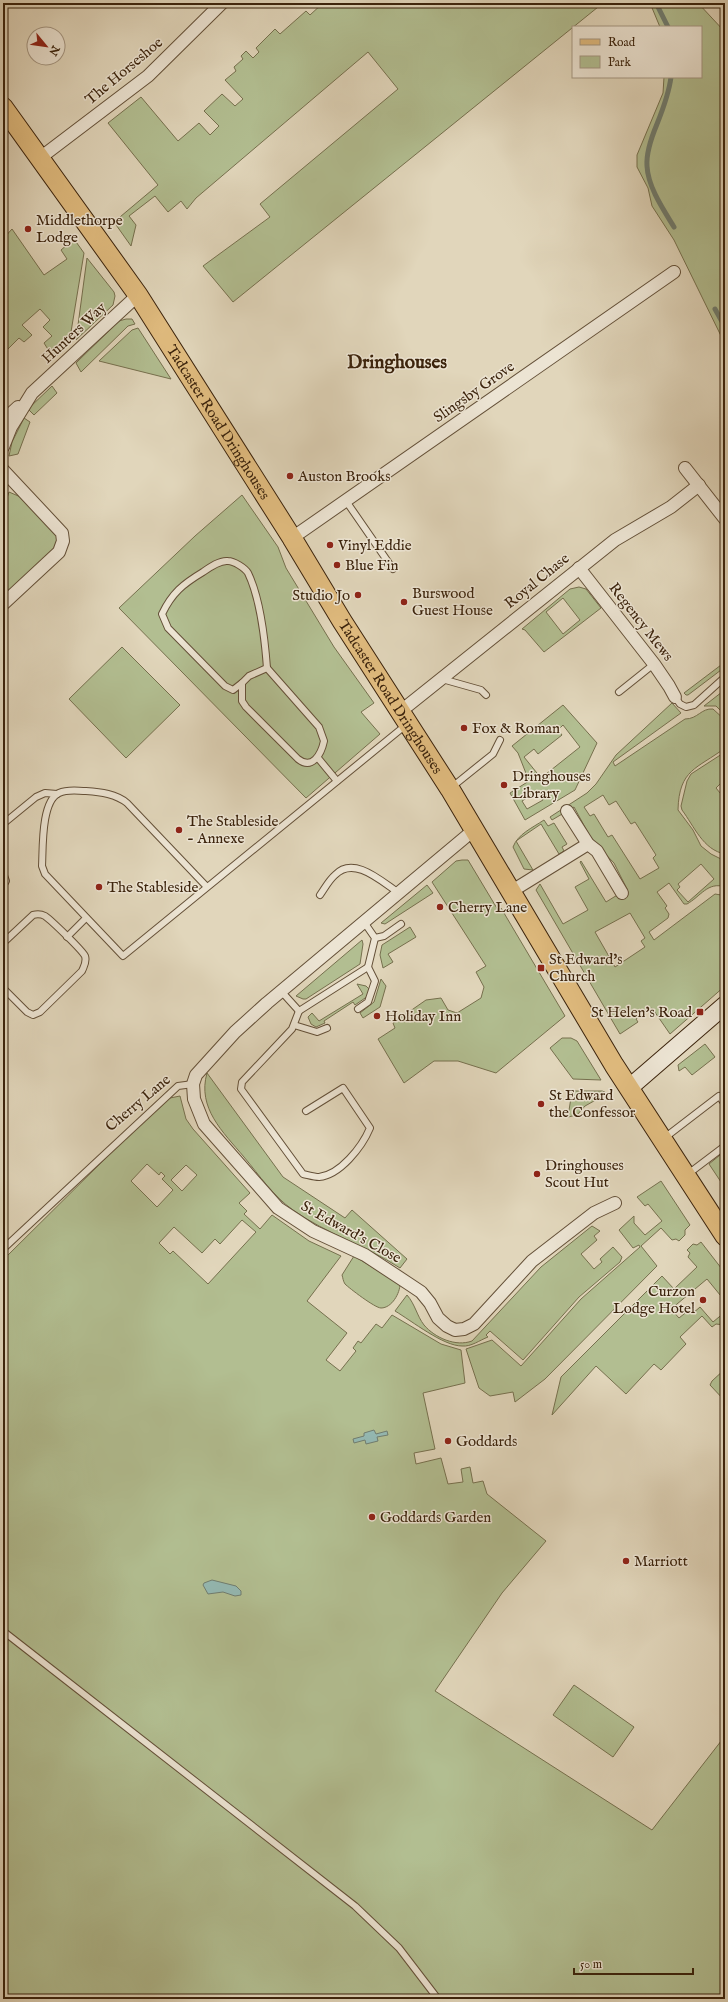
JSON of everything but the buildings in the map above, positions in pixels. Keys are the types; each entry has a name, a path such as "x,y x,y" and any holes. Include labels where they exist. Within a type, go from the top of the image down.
{"main road":[{"name":"Tadcaster Road Dringhouses","path":"3,107 138,295 292,538 342,621 405,716 475,829 629,1088 685,1176 722,1226"}],"street":[{"name":"The Horseshoe","path":"40,158 148,76 222,3"},
{"name":"Slingsby Grove","path":"292,538 674,272"},
{"name":"Hunters Way","path":"3,421 138,295"},
{"name":"Hunters Way","path":"3,447 11,427 32,393"},
{"path":"685,468 725,518"},
{"path":"3,470 62,533 63,541 59,552 3,604"},
{"name":"Royal Chase","path":"405,716 442,679 579,568 620,537 671,507 699,485"},
{"name":"Regency Mews","path":"579,568 654,664 675,697"},
{"path":"567,811 588,844 597,851 622,893"},
{"name":"Cherry Lane","path":"193,1084 196,1075 236,1032 282,991 475,829"},
{"path":"512,891 588,844"},
{"path":"629,1088 725,1006"},
{"name":"St Edward's Close","path":"193,1084 194,1099 204,1124 278,1208 313,1231 365,1255 421,1292 430,1303 438,1318 447,1326 455,1330 464,1330 474,1324 532,1261 594,1213 615,1204"}],"lane":[{"path":"346,501 393,569"},
{"path":"242,683 242,701 251,712 302,762 312,762 318,758 324,742 319,727 268,668 263,633 253,585 247,571 238,564 227,560 214,565 182,586 169,599 162,614 168,628 225,686 233,690 249,676 268,668"},
{"path":"619,692 654,664"},
{"path":"675,697 680,704 686,707 694,705 725,677"},
{"path":"442,679 481,690 486,695"},
{"path":"57,794 50,802 46,813 42,866 45,874 123,956 337,781 405,716"},
{"path":"450,789 493,754 500,740"},
{"path":"318,758 337,781"},
{"path":"3,824 36,797 45,793 57,794 69,790 98,792 120,797 207,887"},
{"path":"320,895 336,874 345,868 355,867 370,873 399,893"},
{"path":"3,873 6,881 3,886"},
{"path":"3,943 33,915 38,914 44,916 67,937 85,956 86,962 82,971 40,1012 33,1015 27,1012 3,988"},
{"path":"67,937 86,918"},
{"path":"358,1009 368,1002 375,981 368,967 375,938 364,922"},
{"path":"375,938 384,936 401,924"},
{"path":"306,1111 343,1088 370,1128 351,1158 330,1173 318,1177 303,1174 241,1089 242,1082 292,1029 299,1011 368,967"},
{"path":"282,991 299,1011"},
{"path":"294,1025 317,1032 327,1028"},
{"name":"Cherry Lane","path":"3,1249 178,1086 193,1084"},
{"path":"662,1140 719,1096 725,1104"},
{"path":"685,1176 725,1146"},
{"path":"3,1631 355,1906 399,1948 438,1999"}],"green space":[{"path":"323,3 603,3 575,26 572,26 572,28 233,302 203,266 270,217 260,204 398,89 368,52 196,198 187,209 181,201 168,212 155,196 129,216 136,225 131,246 114,222 158,185 108,123 141,97 178,141 199,123 210,135 219,126 204,111 222,94 235,106 243,99 225,80 236,71 234,67 243,59 241,56 246,51 253,58 259,52 256,48 275,29 280,34 306,11 310,15"},
{"path":"650,3 698,3 725,32 725,344 674,240 652,206 648,188 637,167 637,155 663,93 664,78 702,78 702,26 660,26"},
{"path":"12,229 44,275 67,259 61,250 74,239 84,253 69,344 54,359 44,343 52,336 43,327 50,320 40,309 22,325 32,335 24,342 19,338 3,354 3,239"},
{"path":"87,258 114,292 115,296 113,305 76,340"},
{"path":"132,319 135,324 128,326 81,372 76,363 119,321"},
{"path":"138,328 171,379 99,361 132,330"},
{"path":"52,386 57,393 34,415 28,409"},
{"path":"24,418 30,422 18,454 9,456 12,442"},
{"path":"9,492 23,498 56,532 58,537 55,549 3,598 3,510"},
{"path":"242,495 278,547 286,568 334,647 374,703 361,712 380,734 306,798 119,608 195,536"},
{"path":"579,587 586,589 601,608 544,652 525,630 522,629 570,589","holes":["563,598 580,620 563,634 546,612"]},
{"path":"122,647 180,705 126,758 69,699"},
{"path":"725,662 725,667 688,695 684,693"},
{"path":"722,692 725,697 725,715 716,706 704,706"},
{"path":"672,703 681,713 613,762 615,766 685,719 689,719 705,710 713,709 725,720 725,748 698,766 686,778 679,796 678,810 693,830 701,846 711,854 725,861 725,887 714,886 709,888 692,901 684,904 669,883 657,892 667,906 665,908 669,914 668,918 649,932 654,940 715,894 721,895 725,899 725,986 670,1034 652,1008 636,1019 638,1022 620,1034 536,890 540,884 563,924 588,910 575,887 589,879 580,862 581,861 606,902 627,889 614,863 592,840 574,807 552,820 550,817 587,793 596,784 616,755","holes":["603,795 609,805 616,801 631,824 635,822 656,855 653,858 659,868 640,879 612,835 608,837 594,814 590,816 584,807","701,864 714,879 688,902 677,890 680,887 678,884","630,913 645,938 641,941 645,947 615,967 595,932"]},
{"path":"563,705 597,743 575,790 525,820 510,793 529,781 518,753 512,746","holes":["563,725 580,747 541,778 524,757 534,749 538,754 562,735 558,730","538,791 543,800 527,809 522,801"]},
{"path":"725,752 725,779 716,788 725,799 725,854 717,852 705,843 682,810 681,806 687,781 691,774"},
{"path":"544,820 548,826 554,823 567,844 562,847 564,851 559,854 541,824 517,841 522,835"},
{"path":"516,841 533,870 524,869 513,847"},
{"path":"468,860 498,910 501,908 565,1016 496,1073 458,1061 434,1061 404,1083 378,1039 395,1028 393,1023 426,1000 441,998 448,1010 457,1013 481,998 484,987 476,972 486,966 432,882 456,861"},
{"path":"427,885 433,893 385,924 381,923"},
{"path":"410,927 416,937 388,954 393,962 383,968 380,955 382,945"},
{"path":"362,940 363,944 360,964 306,999 296,996"},
{"path":"381,979 386,986 380,1007 363,1018 360,1013 374,1002"},
{"path":"357,984 366,986 369,989 368,996 355,1005 353,1002 324,1021 325,1023 316,1027 311,1024 308,1017 312,1013 319,1021 363,994"},
{"path":"562,1038 571,1038 577,1041 601,1080 573,1079 550,1048"},
{"path":"705,1044 715,1057 692,1075 685,1067 679,1071 678,1065"},
{"path":"207,1073 283,1177 345,1218 352,1210 407,1259 400,1268 374,1253 319,1226 293,1210 279,1198 220,1129 214,1119 206,1097 205,1086"},
{"path":"572,1091 605,1092 603,1096 585,1106 577,1115 568,1117"},
{"path":"180,1096 186,1119 193,1129 250,1193 239,1203 247,1211 244,1214 260,1229 272,1215 309,1241 341,1256 307,1301 347,1333 326,1360 340,1371 356,1351 353,1348 358,1341 361,1343 376,1324 382,1328 392,1315 441,1344 461,1350 465,1383 423,1393 435,1449 414,1453 416,1464 441,1458 448,1484 463,1482 461,1469 470,1467 473,1483 483,1481 487,1494 546,1541 502,1593 435,1691 652,1830 725,1736 725,1999 3,1999 3,1260 122,1142 170,1098","holes":["147,1164 159,1175 161,1172 165,1176 162,1179 173,1190 157,1207 131,1181","186,1165 197,1175 182,1191 171,1180","242,1220 256,1232 208,1284 173,1251 170,1254 159,1243 174,1227 202,1253 215,1239 220,1244"]},
{"path":"725,1151 725,1188 709,1164"},
{"path":"661,1181 690,1225 685,1230 685,1235 679,1241 676,1239 672,1240 661,1228 641,1246 657,1266 545,1379 515,1402 513,1392 490,1396 479,1388 466,1349 492,1340 521,1366 581,1299 640,1247 639,1245 633,1248 619,1230 634,1216 634,1223 645,1235 662,1221 648,1204 645,1206 637,1197"},
{"path":"592,1226 600,1231 594,1236 597,1240 581,1254 594,1269 602,1262 600,1259 613,1247 622,1257 620,1262 579,1297 523,1360 490,1331 486,1335 488,1337 472,1344 465,1346 454,1345 437,1338 395,1311 407,1295 424,1325 434,1334 453,1342 466,1343 472,1341 541,1267"},
{"path":"701,1242 725,1273 725,1301 707,1279 671,1309 679,1318 689,1310 692,1314 700,1307 713,1322 725,1312 725,1325 716,1324 712,1327 702,1316 680,1337 686,1344 661,1370 654,1364 626,1394 596,1366 552,1415 561,1377 662,1276 674,1289 697,1267 688,1257 690,1253 687,1250 693,1244 697,1245"},
{"path":"354,1256 400,1284 397,1296 389,1306 381,1308 373,1305 345,1284 342,1275"},
{"path":"725,1369 725,1401 710,1385 712,1381"},
{"path":"574,1685 634,1727 613,1757 553,1715"}],"water":[{"path":"374,1430 376,1434 387,1431 388,1435 377,1437 378,1441 366,1444 365,1440 354,1443 353,1439 364,1436 364,1433"},
{"path":"212,1580 236,1586 241,1591 241,1595 235,1596 223,1592 208,1594 203,1585 204,1583"}],"waterway":[{"path":"656,3 668,26"},
{"path":"671,78 666,101 653,134 647,155 647,166 653,190 674,227"},
{"path":"715,309 725,327"}],"railway":[{"path":"721,3 725,8"}],"place":[{"name":"Middlethorpe Lodge","path":"28,229"},
{"name":"Auston Brooks","path":"290,476"},
{"name":"Vinyl Eddie","path":"330,545"},
{"name":"Blue Fin","path":"337,565"},
{"name":"Studio Jo","path":"358,595"},
{"name":"Burswood Guest House","path":"404,602"},
{"name":"Fox & Roman","path":"464,728"},
{"name":"Dringhouses Library","path":"504,785"},
{"name":"The Stableside - Annexe","path":"179,830"},
{"name":"The Stableside","path":"99,887"},
{"name":"Cherry Lane","path":"440,907"},
{"name":"St Edward's Church","path":"541,968"},
{"name":"St Helen's Road","path":"700,1012"},
{"name":"Holiday Inn","path":"377,1016"},
{"name":"St Edward the Confessor","path":"541,1104"},
{"name":"Dringhouses Scout Hut","path":"537,1174"},
{"name":"Curzon Lodge Hotel","path":"703,1300"},
{"name":"Goddards","path":"448,1441"},
{"name":"Goddards Garden","path":"372,1517"},
{"name":"Marriott","path":"626,1561"}],"district":[{"name":"Dringhouses","path":"397,363"}]}
